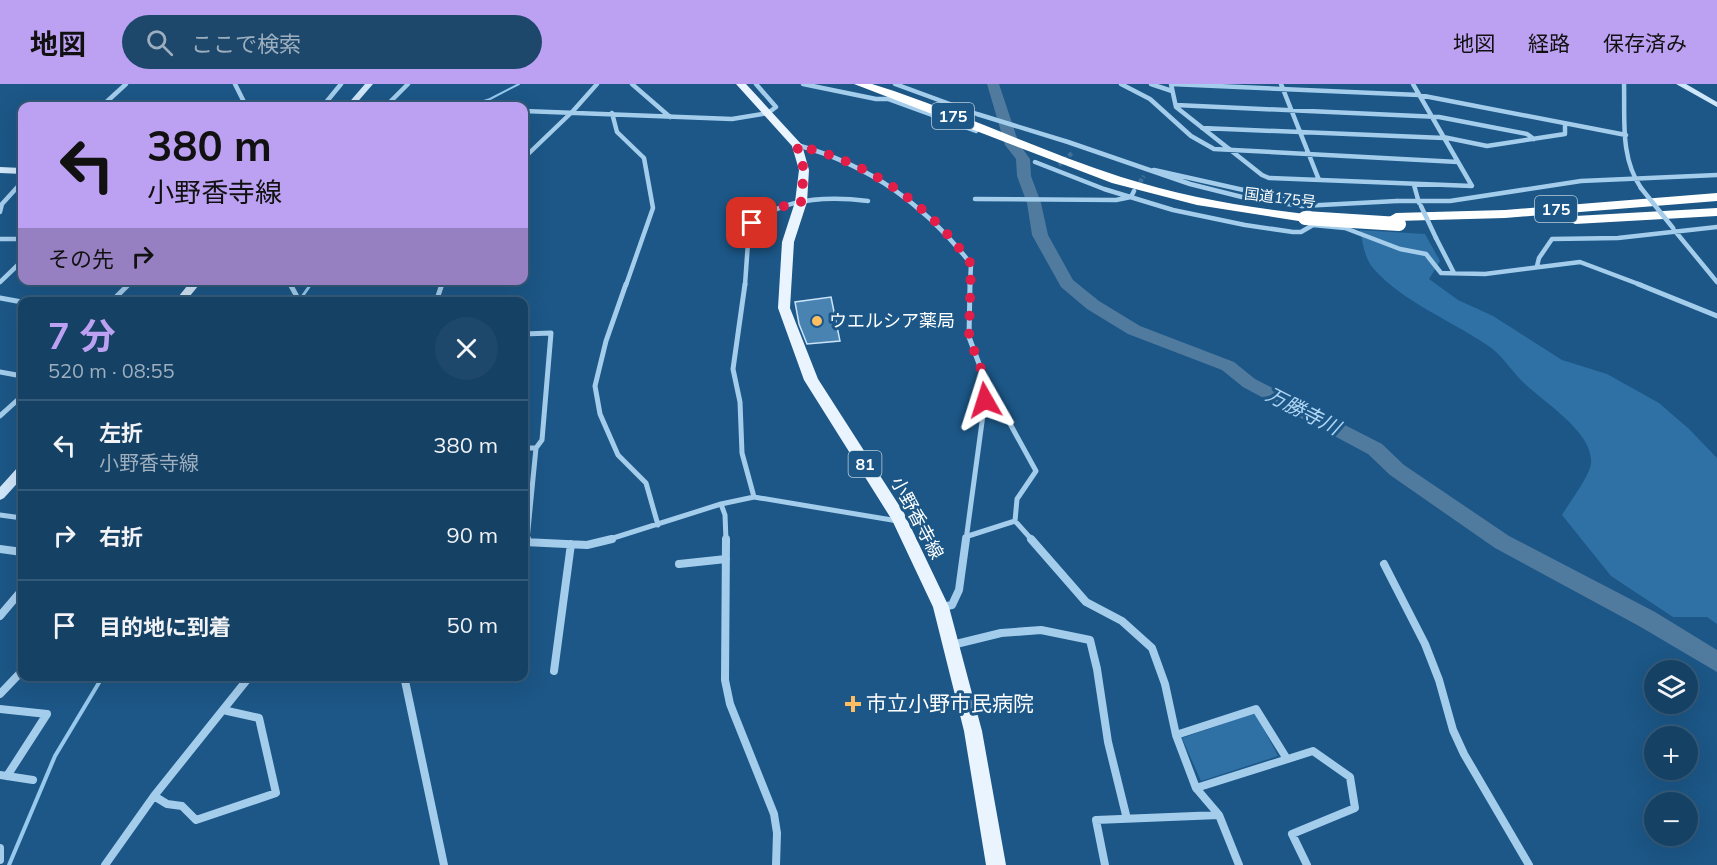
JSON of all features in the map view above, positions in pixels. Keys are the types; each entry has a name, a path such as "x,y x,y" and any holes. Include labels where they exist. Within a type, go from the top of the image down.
{"highway":[{"name":"国道175号","path":"860,84 884,86 946,113 1025,138 1093,172 1168,194 1238,209 1443,224 1717,204"},
{"path":"1418,208 1536,202 1717,186"},
{"name":"国道175号","path":"1397,220 1418,208 1505,214 1717,196"},
{"path":"1443,224 1479,227 1717,212"}],"main road":[{"name":"小野香寺線","path":"741,84 797,146 804,170 801,202 788,242 784,308 811,380 899,521 941,607 973,731 996,865"}],"street":[{"path":"106,102 126,84"},
{"path":"236,84 244,102"},
{"path":"326,102 341,84"},
{"path":"353,102 369,84"},
{"path":"390,102 408,84"},
{"path":"528,154 573,111 597,84"},
{"path":"632,84 671,117"},
{"path":"528,111 732,119 768,113 774,109 776,105 756,84"},
{"path":"803,84 876,99 888,99 976,131"},
{"path":"1121,84 1150,99 1191,136 1214,149 1458,162"},
{"path":"1151,84 1172,91"},
{"path":"1413,84 1419,95 1432,116 1443,137 1472,186 1269,178 1202,128 1176,105 1171,84 1282,87 1419,95 1626,135"},
{"path":"1624,84 1626,135 1633,178 1717,282"},
{"path":"1680,84 1717,105"},
{"path":"884,86 977,114 1025,138 1079,145 1146,173 1268,201 1400,249 1418,251 1426,254 1441,273 1485,274 1569,262 1592,265 1717,316"},
{"path":"1282,87 1319,180"},
{"path":"1176,105 1432,116 1527,134 1534,139"},
{"path":"612,113 617,132 638,149 644,158 652,208 606,341 595,386 600,414 618,455 646,483 658,525"},
{"path":"1202,128 1443,137 1487,146 1565,134 1565,124"},
{"path":"1073,152 1079,145"},
{"path":"797,146 821,150 899,192 928,213 971,264 969,337 984,377 983,414 959,590 952,605 941,607"},
{"path":"1035,162 1057,167 1075,179 1191,215 1262,229 1301,232 1308,208 1296,196 1257,193 1170,172 1146,173"},
{"path":"0,170 18,171"},
{"path":"1306,215 1397,201 1418,208 1558,183 1717,176"},
{"path":"1414,185 1418,208 1454,273"},
{"path":"0,212 2,204 18,186"},
{"path":"1131,197 1134,191"},
{"path":"754,497 742,453 740,402 733,369 744,295 749,228 762,217 796,201 839,197 868,201"},
{"path":"975,199 1116,200 1131,197"},
{"path":"1537,266 1539,258 1552,239 1618,238 1717,227"},
{"path":"0,238 18,238"},
{"path":"0,282 18,265"},
{"path":"116,297 128,285"},
{"path":"183,297 194,285"},
{"path":"0,298 18,301"},
{"path":"528,334 551,333 542,440 536,448 528,516"},
{"path":"0,372 18,375"},
{"path":"0,416 18,400"},
{"path":"983,414 1008,420 1036,471 1017,499 1015,520 1086,602 1122,621 1152,648 1165,684 1176,735 1196,788 1220,814 1239,865"},
{"path":"528,448 536,448"},
{"path":"0,495 18,475"},
{"path":"528,542 571,544 602,542 721,504 754,497 899,521"},
{"path":"721,504 725,515 725,680 730,704 774,814 777,833 776,865"},
{"path":"0,515 18,517"},
{"path":"965,537 1015,520"},
{"path":"554,671 571,544"},
{"path":"0,549 18,551"},
{"path":"679,564 726,559"},
{"path":"1384,564 1412,615 1428,653 1459,745 1474,777 1529,865"},
{"path":"0,616 18,595"},
{"path":"951,645 1001,633 1041,630 1090,640 1097,669 1108,742 1127,819"},
{"path":"0,694 18,675"},
{"path":"105,865 154,796 246,681"},
{"path":"405,681 444,865"},
{"path":"0,709 47,714 3,776 33,780"},
{"path":"1176,735 1256,709 1287,759"},
{"path":"154,796 167,804 182,806 196,820 276,793 259,718 223,710"},
{"path":"1196,788 1313,751 1350,777 1355,808 1292,834 1307,865"},
{"path":"1105,865 1096,820 1220,814"},
{"path":"0,848 0,860"}],"shaded area":[{"path":"1360,230 1425,234 1440,261 1429,279 1458,300 1493,316 1562,360 1607,374 1659,403 1717,458 1717,624 1707,617 1673,617 1611,576 1562,515 1590,468 1590,451 1584,439 1563,416 1519,378 1492,349 1412,301 1385,280 1368,259"},
{"path":"1255,713 1278,756 1201,781 1182,738"}],"building":[{"name":"ウエルシア薬局","path":"831,297 840,341 807,344 799,324 795,302"}],"waterway":[{"path":"481,102 519,84"},
{"name":"万勝寺川","path":"993,84 1012,145 1023,159 1024,176 1034,203 1040,235 1067,283 1093,305 1134,330 1228,366 1249,383 1375,449 1397,470 1502,542 1647,619 1717,662"},
{"path":"302,297 310,285"},
{"path":"9,865 55,756 100,681"}],"tunnel":[{"path":"1059,165 1073,152"},
{"path":"1136,188 1144,176"}],"place":[{"name":"ウエルシア薬局","path":"817,321"},
{"name":"市立小野市民病院","path":"853,704"}],"route":[{"path":"752,223 786,205 796,201 801,202 804,170 797,146 821,150 884,182 915,202 950,237 971,264 969,337 984,377 985,400"}]}
